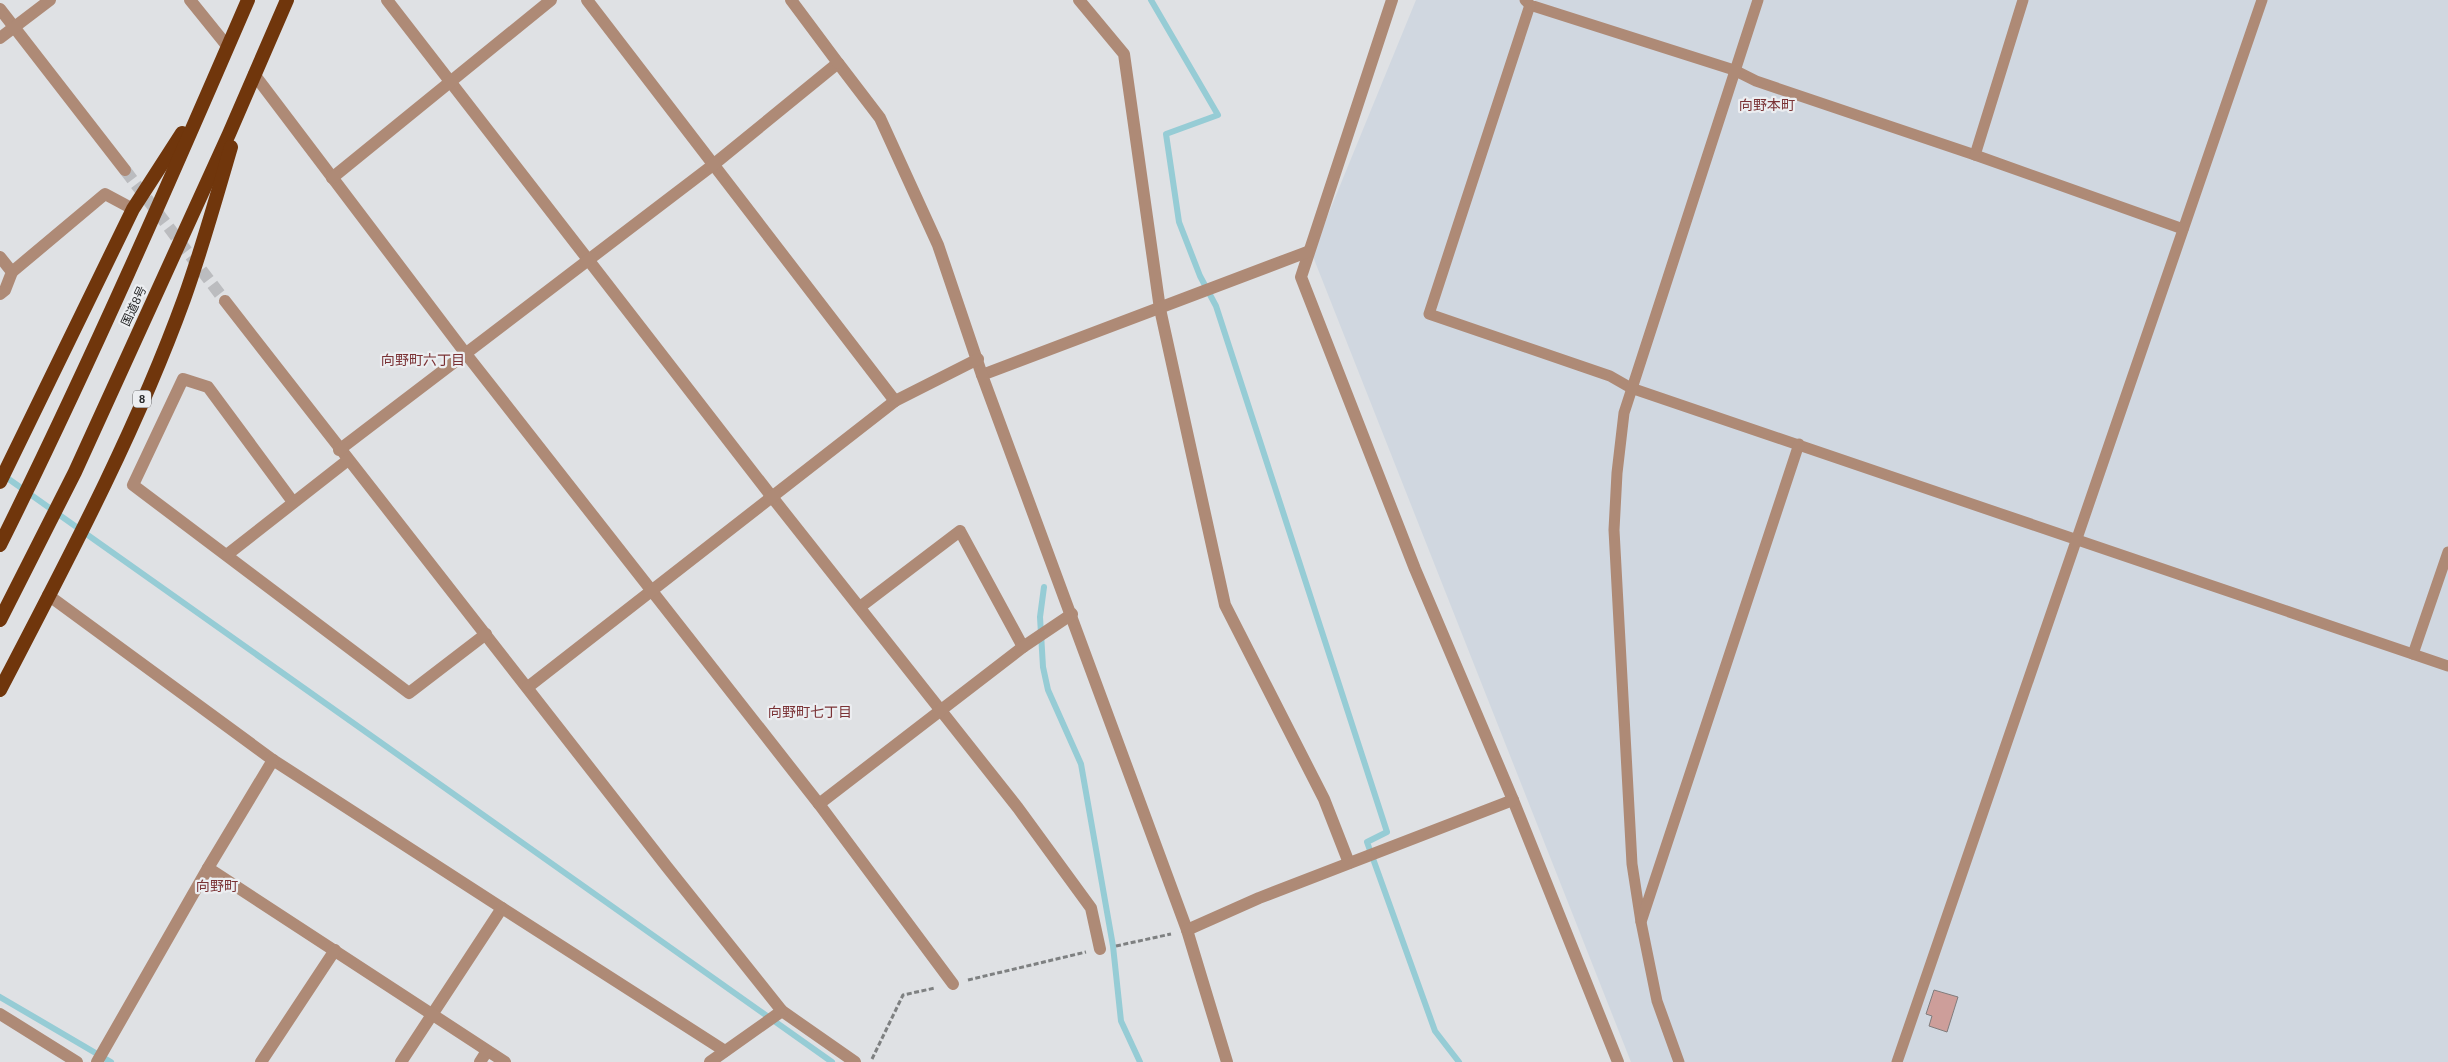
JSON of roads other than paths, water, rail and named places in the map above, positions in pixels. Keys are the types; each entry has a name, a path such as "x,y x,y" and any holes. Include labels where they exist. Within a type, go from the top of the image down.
{"highway":[{"name":"国道8号","path":"0,545 46,452 248,0"},
{"name":"国道8号","path":"0,620 75,472 287,0"},
{"path":"0,482 133,209 208,93"},
{"name":"8","path":"0,690 112,466 171,333 209,224 246,93"}],"street":[{"path":"0,38 50,0"},
{"path":"190,0 228,47"},
{"path":"387,0 772,497 1018,808 1091,908 1100,949"},
{"path":"332,178 551,0"},
{"path":"587,0 895,401"},
{"path":"791,0 880,118 938,245 982,375 1188,930 1227,1062"},
{"path":"1079,0 1124,54 1160,309 1225,605 1324,798 1349,863"},
{"path":"1392,0 1307,252 1301,277 1415,569 1513,800 1618,1062"},
{"path":"0,9 125,170"},
{"path":"340,450 713,165 838,63"},
{"path":"254,74 466,354 819,804 953,984"},
{"path":"0,294 5,290 12,272 105,194 133,209"},
{"path":"982,375 1307,252"},
{"path":"0,257 12,272"},
{"path":"225,301 340,450 782,1010 855,1062"},
{"path":"528,687 895,401 978,359"},
{"path":"293,502 208,387 183,379 133,484 228,554 409,693 486,634"},
{"path":"228,554 348,460"},
{"path":"860,607 960,531 1023,647"},
{"path":"48,595 273,760 725,1051"},
{"path":"819,804 1023,647 1072,614"},
{"path":"97,1062 208,868 273,760"},
{"path":"1188,930 1259,898 1513,800"},
{"path":"208,868 505,1062"},
{"path":"401,1062 502,908"},
{"path":"261,1062 335,950"},
{"path":"710,1062 782,1010"},
{"path":"0,1014 76,1062"},
{"path":"480,1062 488,1051"}],"lane":[{"path":"1679,1062 1657,1001 1641,922 1632,864 1614,530 1616,473 1624,413 1630,388 1758,0"},
{"path":"1975,155 2023,0"},
{"path":"1896,1062 2262,0"},
{"path":"2183,230 1975,155 1756,82 1734,70 1527,2 1429,314 1610,376 1630,388 2448,666"},
{"path":"1641,922 1799,444"},
{"path":"2413,654 2448,552"}],"waterway":[{"path":"1151,0 1218,115 1166,134 1179,222 1200,276 1216,306 1387,832 1367,842 1435,1031 1459,1062"},
{"path":"3,475 832,1062"},
{"path":"1044,587 1040,617 1043,667 1048,690 1081,764 1113,946 1121,1021 1140,1062"},
{"path":"0,997 111,1062"}],"tunnel":[{"path":"125,170 225,301"}],"district":[{"name":"向野本町","path":"1767,105"},
{"name":"向野町六丁目","path":"423,360"},
{"name":"向野町七丁目","path":"810,712"},
{"name":"向野町","path":"217,886"}]}
